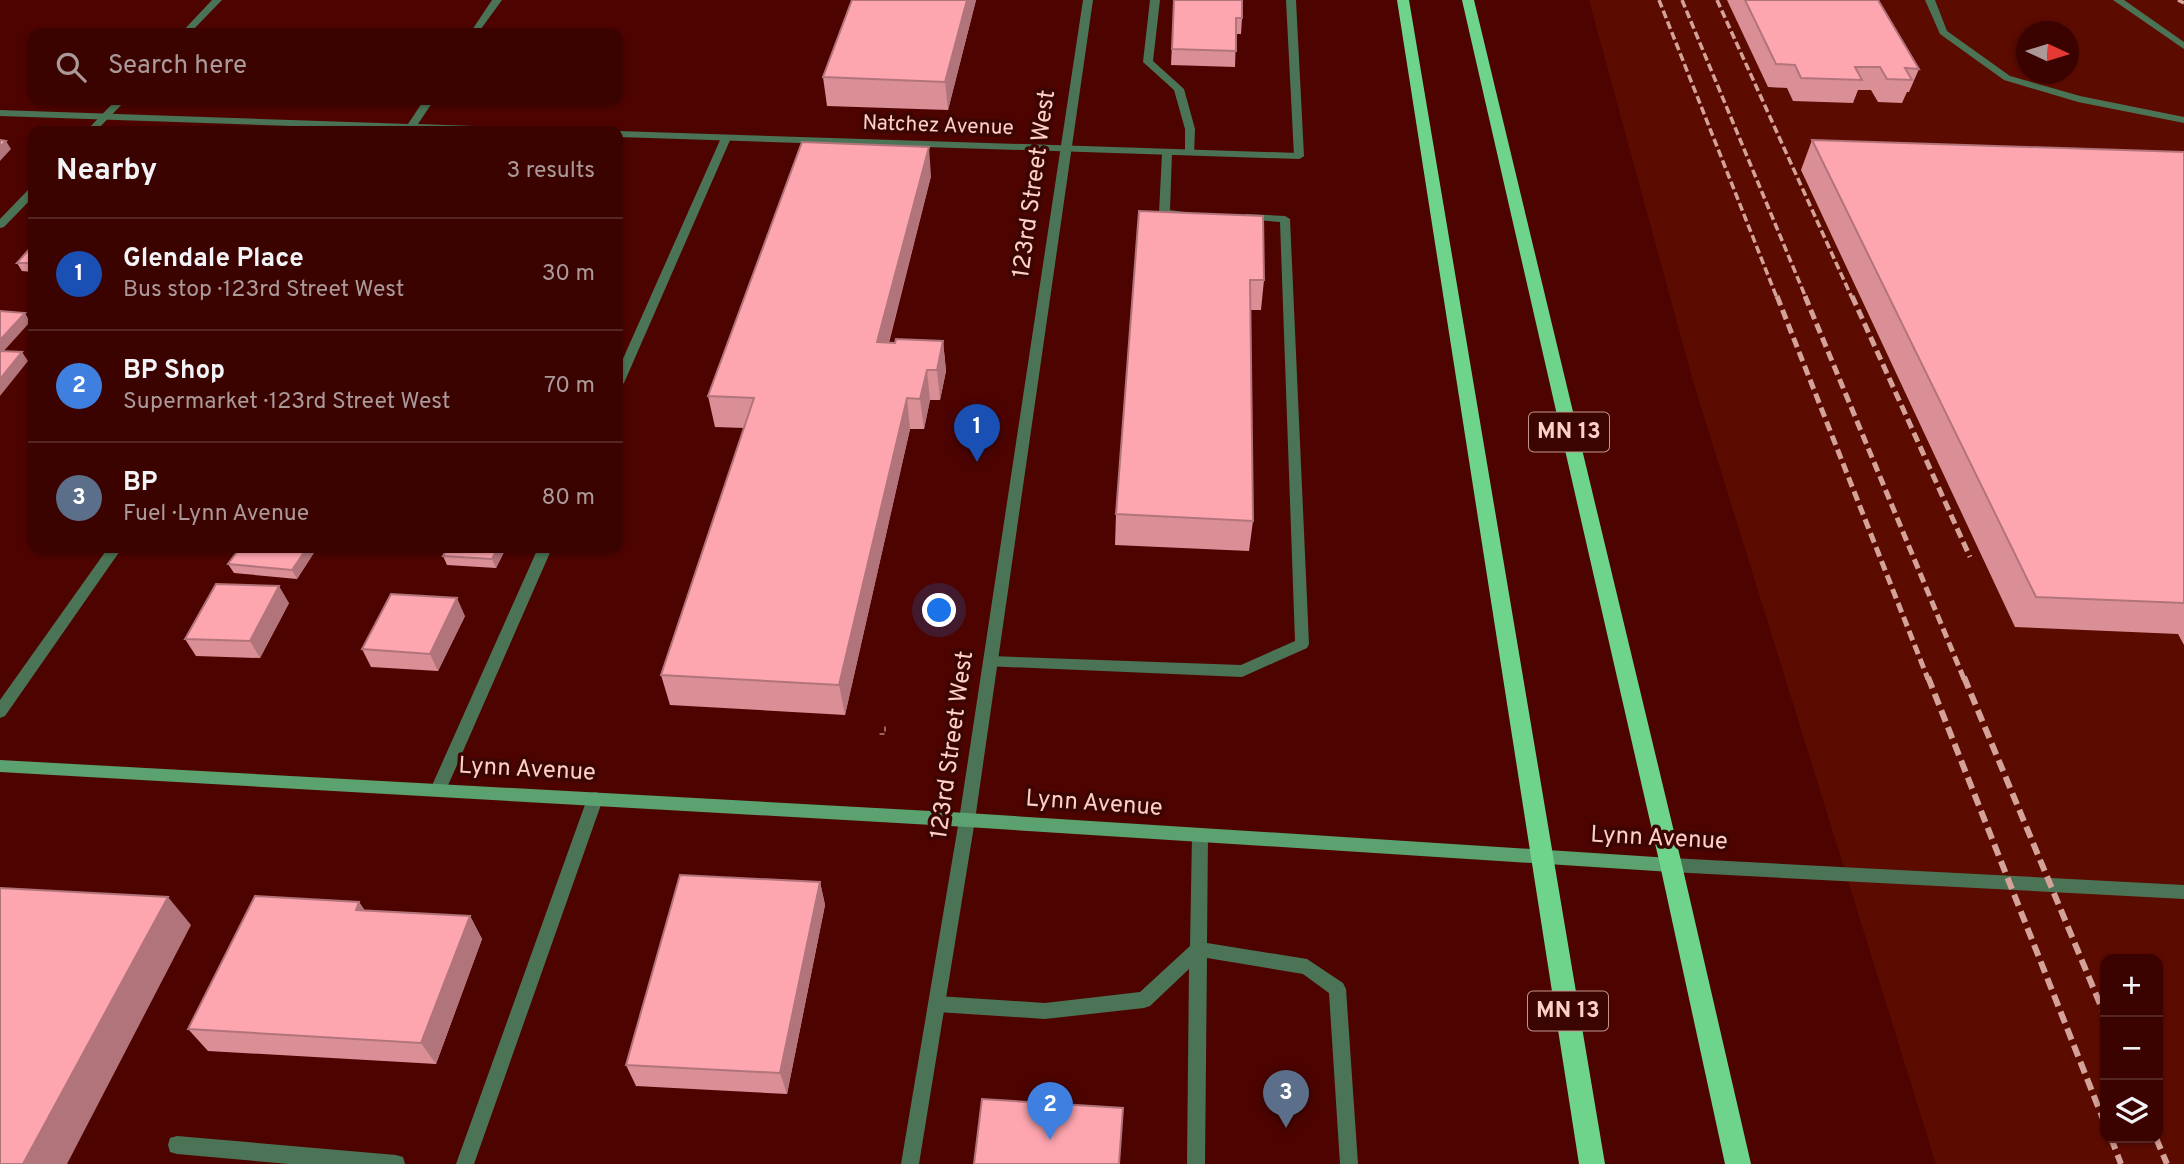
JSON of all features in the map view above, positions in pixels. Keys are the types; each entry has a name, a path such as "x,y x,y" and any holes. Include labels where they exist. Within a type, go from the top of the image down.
{"highway":[{"name":"MN 13","path":"1403,0 1592,1164"},
{"name":"MN 13","path":"1468,0 1671,865 1738,1164"}],"main road":[{"name":"Lynn Avenue","path":"0,766 967,820 1671,865"}],"street":[{"path":"190,28 217,0"},
{"path":"477,28 497,0"},
{"name":"123rd Street West","path":"910,1164 967,820 1087,0"},
{"path":"1155,0 1148,62 1179,89 1190,129 1190,153"},
{"name":"Natchez Avenue","path":"623,134 1299,156 1291,0"},
{"path":"1930,0 1943,32 2007,78 2078,99 2184,120"},
{"path":"2118,0 2184,46"},
{"path":"96,126 116,105"},
{"path":"411,126 426,105"},
{"path":"0,113 333,126"},
{"path":"623,372 726,138"},
{"path":"1167,153 1164,213 1191,214"},
{"path":"0,225 28,196"},
{"path":"990,662 1242,671 1302,645 1285,219 1231,216"},
{"path":"0,712 111,553"},
{"path":"438,790 543,553"},
{"path":"465,1164 595,799"},
{"path":"1196,1164 1200,835"},
{"name":"Lynn Avenue","path":"1671,865 2184,892"},
{"path":"937,1004 1045,1011 1144,1000 1198,949"},
{"path":"1198,949 1307,967 1337,989 1349,1164"},
{"path":"177,1145 396,1164"}],"path":[{"path":"882,735 882,729 888,729"}],"shaded area":[{"path":"1589,0 2184,0 2184,1164 1936,1164 1693,381"}],"building":[{"path":"852,0 967,0 945,82 823,77"},
{"path":"1174,0 1242,0 1242,18 1236,18 1236,51 1172,49"},
{"path":"1745,0 1878,0 1919,69 1905,68 1912,80 1887,79 1880,67 1855,67 1862,80 1801,78 1795,65 1776,64"},
{"path":"1812,140 2184,152 2184,603 2036,597"},
{"path":"802,142 929,147 877,342 895,343 896,339 943,341 937,370 927,370 920,399 907,398 839,685 661,675 754,398 708,396"},
{"path":"1139,211 1263,216 1264,280 1250,280 1253,521 1116,514"},
{"path":"28,251 28,263 17,263"},
{"path":"0,311 25,313 0,340"},
{"path":"0,351 22,352 0,379"},
{"path":"236,553 304,553 292,570 228,564"},
{"path":"444,553 495,553 492,559 443,556"},
{"path":"216,584 279,586 250,641 185,639"},
{"path":"391,594 457,598 430,654 362,649"},
{"path":"680,875 820,882 780,1073 626,1065"},
{"path":"0,888 168,897 23,1164 0,1164"},
{"path":"255,896 359,902 356,910 470,916 421,1043 188,1029"},
{"path":"982,1099 1123,1108 1119,1164 974,1164"}],"railway":[{"path":"1659,0 1777,298"},
{"path":"1682,0 1806,298"},
{"path":"1717,0 1852,298"},
{"path":"2178,0 2184,3"},
{"path":"1777,296 1928,679"},
{"path":"1805,296 1964,679"},
{"path":"1852,296 1970,557"},
{"path":"1928,677 2100,1111"},
{"path":"1964,677 2100,1004"},
{"path":"2113,1143 2121,1164"},
{"path":"2158,1143 2167,1164"}],"place":[{"name":"Glendale Place","path":"977,462"},
{"name":"BP","path":"1286,1128"},
{"name":"BP Shop","path":"1050,1140"}]}
